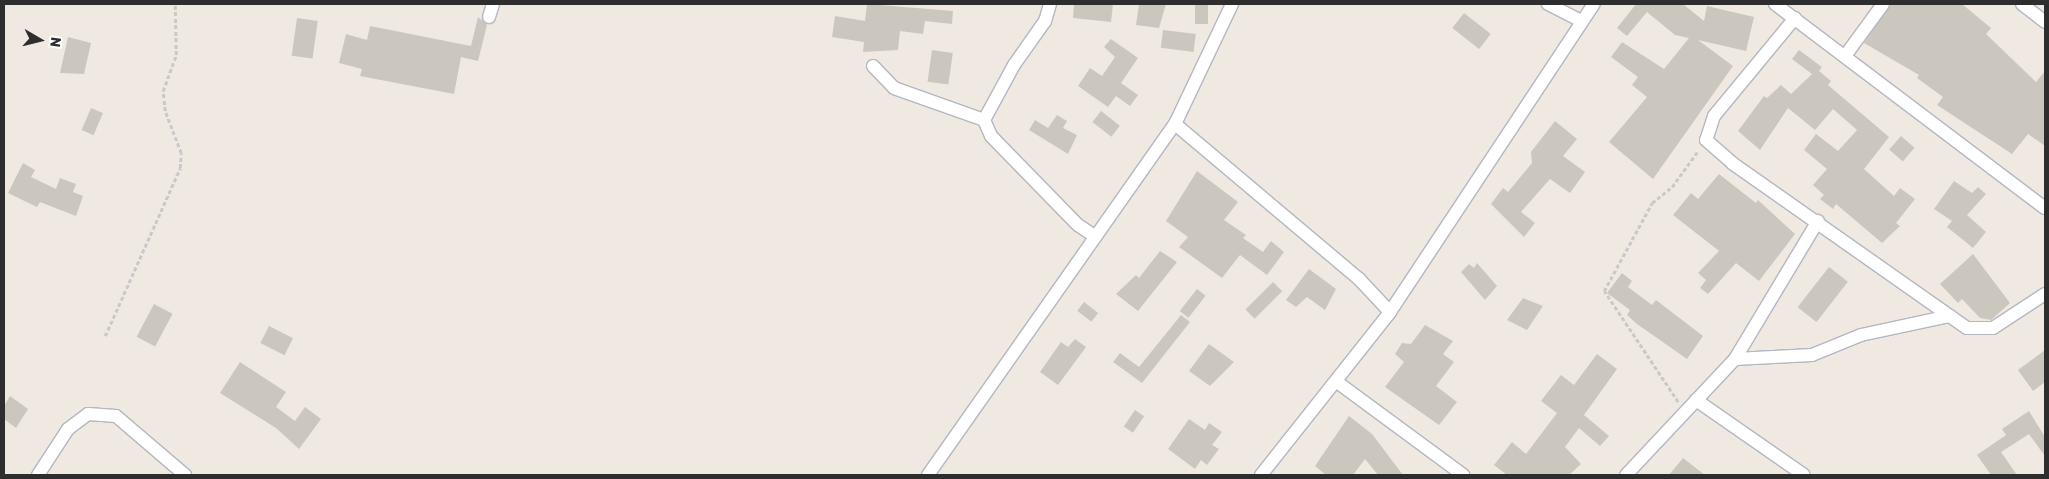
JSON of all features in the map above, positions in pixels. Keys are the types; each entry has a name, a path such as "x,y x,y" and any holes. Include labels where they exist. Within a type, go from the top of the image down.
{"street":[{"path":"490,17 493,4"},
{"path":"984,120 1014,65 1045,21 1050,4"},
{"path":"928,475 1093,234 1175,124 1232,4"},
{"path":"1548,4 1582,21"},
{"path":"1261,475 1337,382 1390,312 1594,4"},
{"path":"1775,4 2045,208"},
{"path":"1846,56 1883,4"},
{"path":"2022,4 2045,22"},
{"path":"1795,18 1714,116 1706,140 1732,163 1818,221 1967,328 1993,328 2045,294"},
{"path":"873,66 894,88 984,120 1004,150 1093,234"},
{"path":"1175,124 1352,273 1390,312"},
{"path":"1626,475 1686,414 1696,400 1735,359 1818,221"},
{"path":"1735,359 1812,355 1861,335 1950,316"},
{"path":"1337,382 1463,475"},
{"path":"1696,400 1804,475"},
{"path":"38,475 68,429 88,414 116,416 185,475"}],"path":[{"path":"105,336 180,168 181,154 165,112 163,91 176,55 175,4"},
{"path":"1686,414 1604,291 1652,203 1672,186 1706,140"}],"building":[{"path":"867,4 953,11 952,24 925,21 923,34 900,31 898,50 863,52 864,42 832,37 835,16 865,21"},
{"path":"1074,4 1113,4 1111,22 1073,18"},
{"path":"1139,4 1166,4 1159,28 1136,25"},
{"path":"1195,4 1208,4 1208,24 1195,24"},
{"path":"1636,4 1683,4 1704,21 1707,6 1754,17 1746,51 1698,40 1733,66 1653,179 1609,142 1647,97 1632,85 1638,77 1611,57 1622,42 1664,69 1689,38 1675,35 1647,12 1627,36 1617,28"},
{"path":"1891,4 1962,4 1991,28 1986,34 2036,82 2045,71 2045,146 2028,134 2012,154 1937,105 1943,97 1917,78 1919,75 1864,43"},
{"path":"1464,13 1491,34 1479,49 1452,28"},
{"path":"478,17 487,25 478,61 461,57 454,94 360,76 362,69 339,63 346,34 367,40 370,26 471,46"},
{"path":"297,18 318,21 313,59 292,56"},
{"path":"1163,30 1196,34 1194,52 1161,48"},
{"path":"68,37 91,43 84,74 60,73"},
{"path":"1111,39 1138,58 1121,83 1138,95 1130,106 1116,96 1108,107 1078,86 1090,68 1102,76 1115,57 1104,47"},
{"path":"932,50 953,53 948,85 928,82"},
{"path":"1799,50 1822,67 1819,71 1831,81 1828,85 1889,137 1864,169 1894,196 1900,188 1915,199 1896,223 1900,226 1882,243 1836,204 1833,209 1820,199 1824,195 1813,185 1827,169 1804,150 1816,134 1838,151 1857,130 1833,109 1815,130 1788,108 1760,150 1738,131 1764,96 1767,98 1781,85 1791,94 1812,74 1792,59"},
{"path":"91,108 103,113 94,135 82,130"},
{"path":"1101,111 1120,126 1111,137 1092,122"},
{"path":"1057,115 1067,121 1063,128 1077,135 1068,154 1029,130 1035,120 1048,128"},
{"path":"1555,121 1577,139 1563,156 1585,172 1570,193 1550,179 1521,212 1535,223 1524,237 1491,204 1503,188 1508,192 1532,163 1531,152"},
{"path":"1901,136 1915,148 1903,161 1889,150"},
{"path":"23,163 35,170 31,177 56,189 60,178 76,184 73,192 83,196 76,216 40,202 37,207 8,193"},
{"path":"1197,171 1238,202 1224,220 1246,235 1243,238 1263,252 1271,241 1284,252 1267,275 1240,255 1222,278 1179,247 1188,237 1166,221"},
{"path":"1719,174 1756,203 1758,200 1795,234 1759,281 1736,263 1708,294 1700,288 1706,280 1698,273 1719,251 1673,215 1691,193 1698,199"},
{"path":"1954,181 1972,193 1978,187 1986,194 1967,215 1986,232 1973,248 1947,227 1952,221 1934,209"},
{"path":"1160,251 1177,262 1138,311 1116,294 1136,275 1139,278"},
{"path":"1973,254 2010,303 1991,320 1980,318 1962,299 1958,303 1940,284"},
{"path":"1477,263 1497,286 1485,300 1461,272 1469,264 1474,268"},
{"path":"1829,267 1848,282 1817,322 1798,307"},
{"path":"1309,269 1336,289 1325,310 1307,297 1296,307 1286,300"},
{"path":"1622,273 1632,281 1628,287 1652,305 1656,300 1703,336 1687,359 1637,324 1627,315 1630,310 1607,293"},
{"path":"1273,282 1282,291 1255,319 1245,310"},
{"path":"1197,289 1206,296 1188,318 1180,311"},
{"path":"1523,298 1543,306 1527,330 1507,320"},
{"path":"1084,302 1098,313 1091,322 1077,311"},
{"path":"154,304 173,314 155,347 137,337"},
{"path":"1181,315 1190,322 1142,383 1113,362 1120,353 1139,367"},
{"path":"1425,325 1453,341 1443,354 1454,362 1436,386 1457,402 1439,425 1385,387 1404,362 1395,354 1402,343 1411,344"},
{"path":"269,326 293,338 284,355 260,343"},
{"path":"1075,339 1086,347 1058,385 1040,372 1061,342 1068,347"},
{"path":"1209,344 1234,362 1210,386 1189,371"},
{"path":"2045,350 2045,382 2033,391 2018,370"},
{"path":"1597,354 1617,369 1584,415 1609,436 1600,446 1579,428 1565,447 1581,464 1569,475 1507,475 1494,465 1512,442 1526,454 1557,413 1541,401 1561,375 1574,385"},
{"path":"240,362 286,392 276,407 295,421 305,407 321,419 299,449 276,428 220,393"},
{"path":"10,396 28,409 16,428 4,419 4,406"},
{"path":"1135,410 1144,416 1133,433 1124,427"},
{"path":"2029,411 2045,437 2045,456 2029,434 2001,452 2017,475 1991,475 1977,455 2006,435 2002,429"},
{"path":"1349,416 1372,434 1403,475 1378,475 1365,459 1353,475 1326,475 1315,466"},
{"path":"1189,419 1205,430 1209,423 1222,432 1212,445 1219,449 1207,465 1201,460 1195,469 1168,449"},
{"path":"1683,458 1705,475 1669,475"}]}
